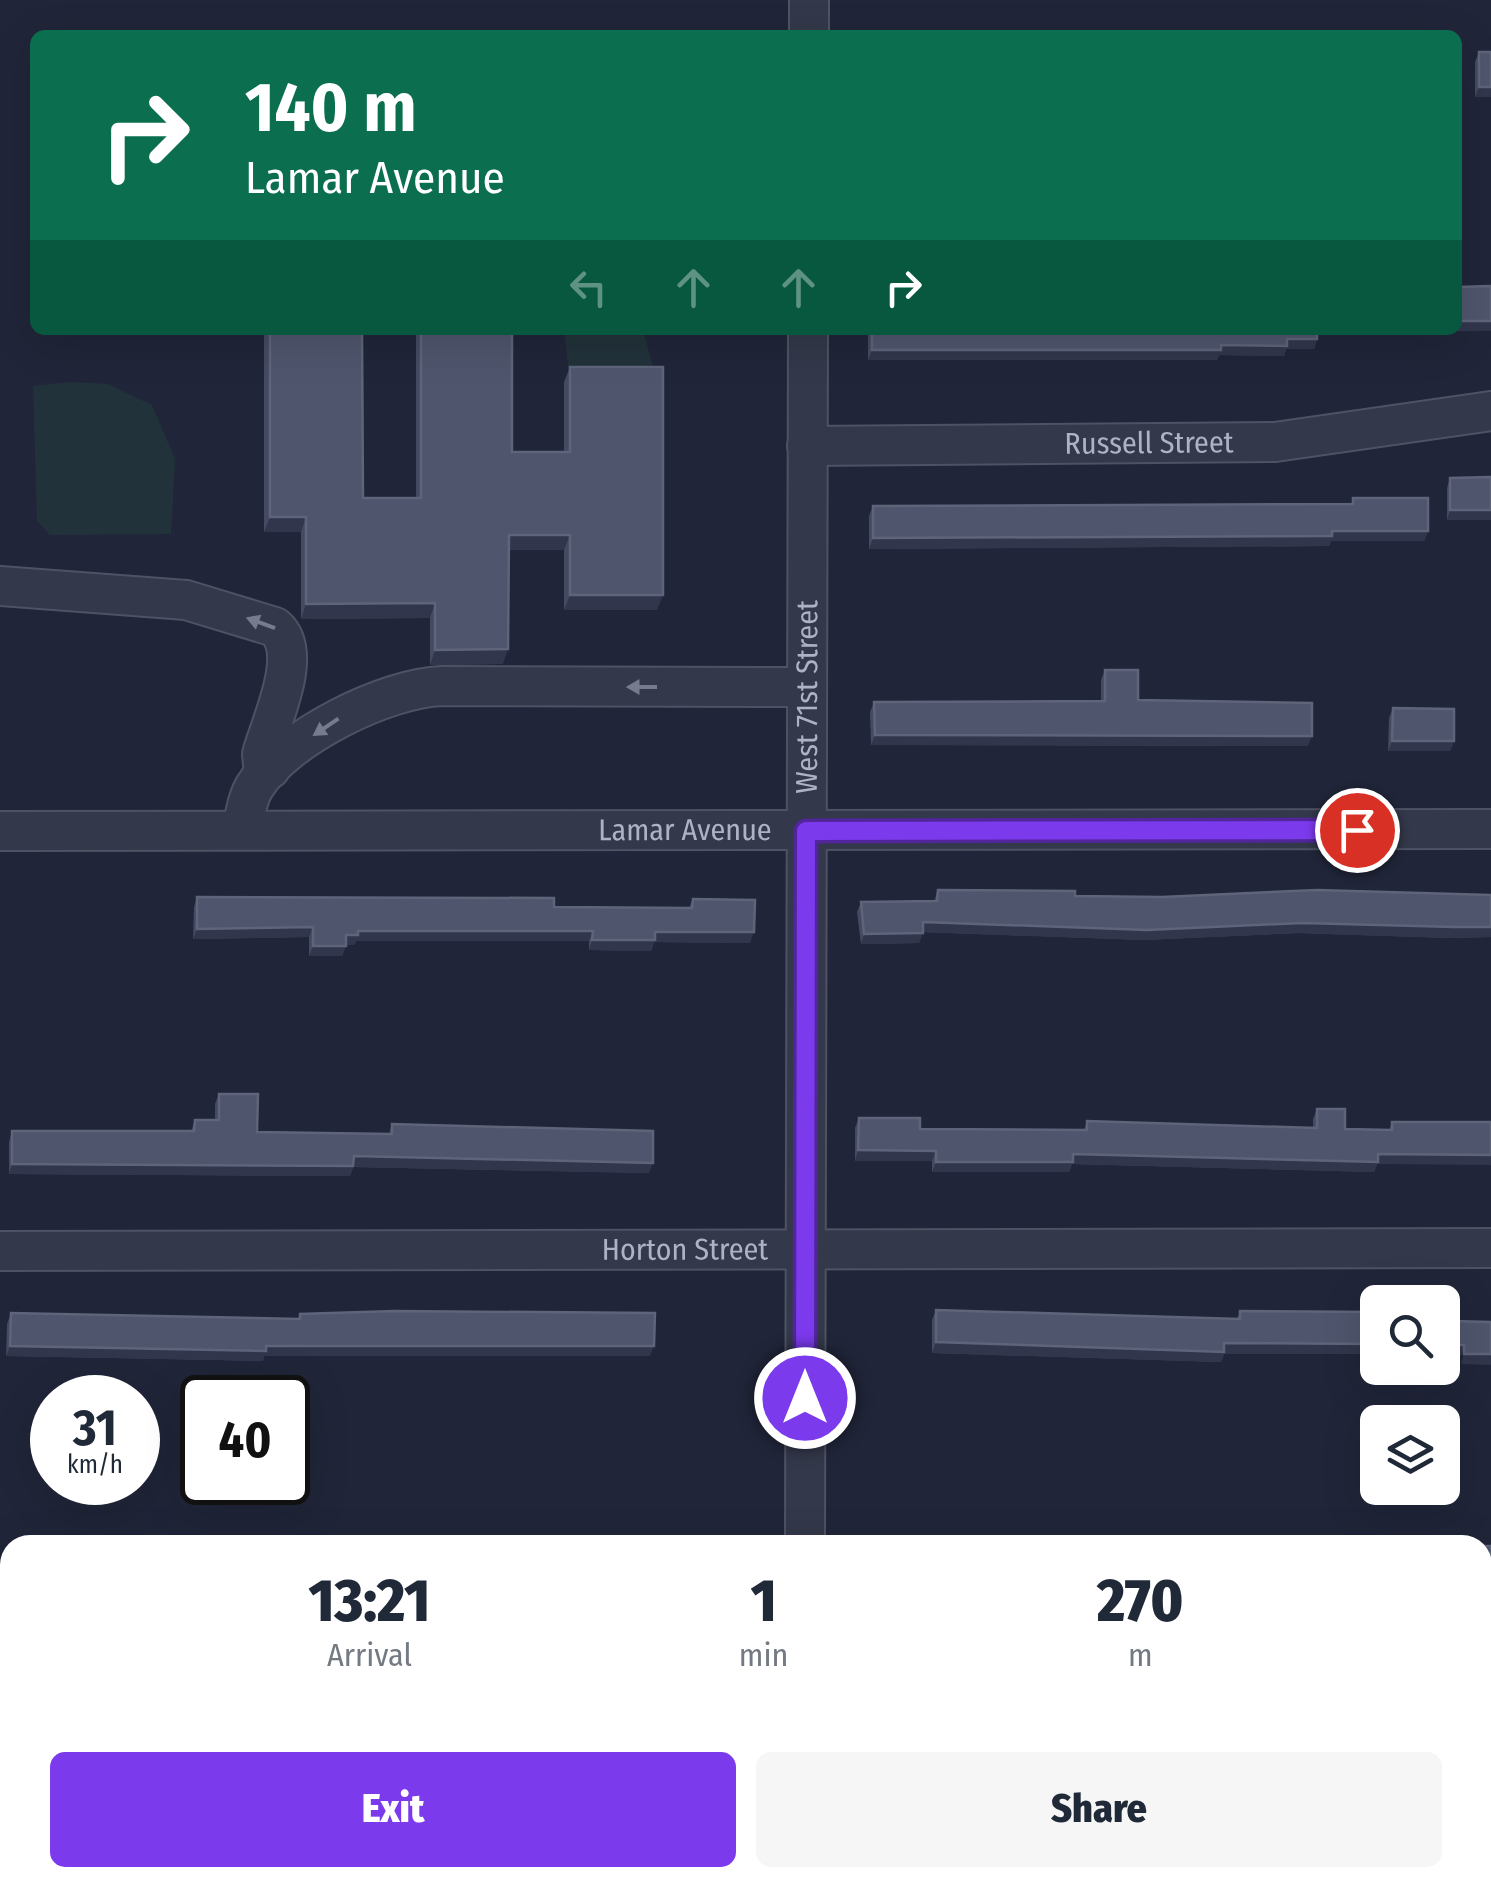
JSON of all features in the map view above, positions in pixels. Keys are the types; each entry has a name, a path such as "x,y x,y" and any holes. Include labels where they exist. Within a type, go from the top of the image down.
{"street":[{"path":"809,0 809,30"},
{"name":"West 71st Street","path":"805,1535 808,335"},
{"name":"Russell Street","path":"808,446 1275,442 1491,411"},
{"path":"0,586 186,600 275,627 283,634 288,662 262,754 263,764 270,769"},
{"path":"242,830 254,786 270,769 354,709 393,692 424,687 807,688"},
{"name":"Lamar Avenue","path":"0,832 1491,830"},
{"name":"Horton Street","path":"0,1251 1491,1248"}],"shaded area":[{"path":"565,335 644,335 657,382 570,382"},
{"path":"69,382 108,384 152,405 175,459 171,534 50,535 37,521 33,386"}],"building":[{"path":"1479,52 1491,52 1491,87 1479,87"},
{"path":"1491,286 1491,321 1462,321 1462,287"},
{"path":"270,335 362,335 363,498 421,498 421,335 512,335 512,452 570,452 570,367 663,367 663,595 570,595 570,535 509,535 508,649 435,650 435,603 306,604 306,517 270,517"},
{"path":"872,335 1317,335 1317,339 1287,339 1287,346 1221,345 1221,350 872,350"},
{"path":"1491,477 1491,510 1450,510 1450,478"},
{"path":"1353,498 1428,498 1428,531 1332,531 1332,536 873,538 873,506 1353,504"},
{"path":"1105,670 1138,670 1138,700 1312,703 1312,736 875,735 874,702 1105,701"},
{"path":"1393,708 1454,709 1454,741 1392,741"},
{"path":"938,890 1075,891 1075,896 1162,897 1317,890 1491,895 1491,927 1302,923 1147,930 923,922 923,933 864,934 861,902 937,901"},
{"path":"197,897 554,898 554,907 692,908 693,899 755,900 754,932 655,932 655,940 592,940 593,931 358,931 358,935 346,935 346,946 313,946 313,927 197,929"},
{"path":"219,1094 258,1094 257,1132 392,1134 392,1124 653,1131 653,1163 354,1156 353,1166 12,1164 12,1131 194,1131 195,1120 219,1120"},
{"path":"1317,1109 1345,1109 1345,1129 1392,1130 1392,1122 1491,1122 1491,1155 1378,1154 1378,1162 1073,1154 1073,1162 936,1162 936,1151 858,1150 859,1118 920,1118 920,1129 1087,1130 1087,1121 1317,1128"},
{"path":"936,1310 1240,1319 1240,1311 1360,1312 1360,1344 1224,1343 1224,1352 936,1342"},
{"path":"11,1313 300,1319 300,1314 655,1313 654,1346 266,1346 266,1351 10,1346"},
{"path":"1460,1321 1491,1322 1491,1354 1464,1354 1464,1345 1460,1345"}],"route":[{"path":"805,1398 806,831 1357,830"}]}
